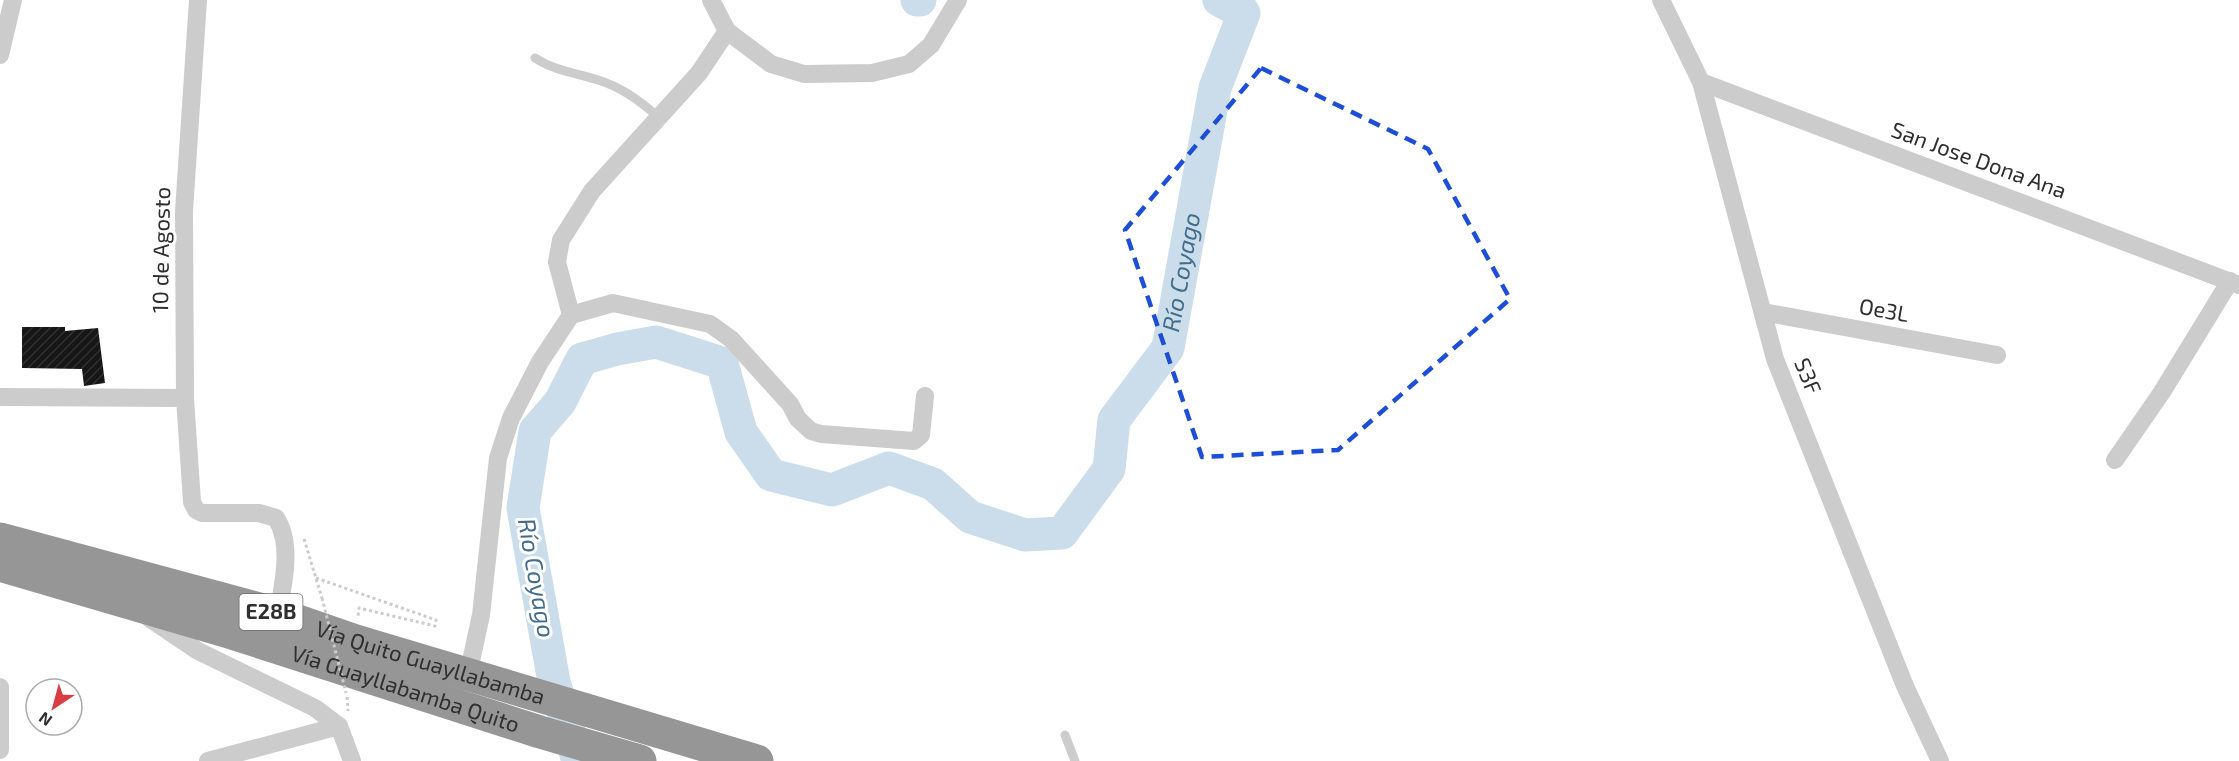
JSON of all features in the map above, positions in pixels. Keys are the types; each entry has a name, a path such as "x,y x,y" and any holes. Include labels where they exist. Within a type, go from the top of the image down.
{"highway":[{"name":"Vía Quito Guayllabamba","path":"0,539 278,614 356,641 758,761"},
{"name":"Vía Guayllabamba Quito","path":"0,565 232,633 540,732 632,758"}],"street":[{"path":"0,55 13,0"},
{"name":"10 de Agosto","path":"198,0 184,211 185,398 192,502 196,510 202,513 259,513 276,518 284,535 284,583 278,614"},
{"path":"711,0 727,31 771,64 804,74 872,73 909,64 931,45 958,0"},
{"name":"S3F","path":"1660,0 1701,82 1775,359 1905,686 1940,761"},
{"path":"571,315 557,262 561,240 592,191 699,73 727,31"},
{"name":"San Jose Dona Ana","path":"1701,82 2235,283"},
{"path":"2115,460 2235,283"},
{"path":"468,675 481,615 498,458 510,418 540,362 571,315 613,303 710,324 731,339 790,404 798,418 811,431 821,434 914,441 921,435 925,396"},
{"name":"Oe3L","path":"1763,312 1997,355"},
{"path":"0,397 185,398"},
{"path":"123,601 198,651 290,694 339,726 352,761"},
{"path":"0,687 0,750"},
{"path":"208,761 339,726"}],"lane":[{"path":"535,58 552,68 601,81 641,101 659,117"},
{"path":"1065,735 1075,761"}],"path":[{"path":"316,578 436,620 435,626 359,608 356,641"},
{"path":"322,598 346,693"}],"highlighted area":[{"path":"1261,68 1428,149 1510,299 1338,450 1202,457 1125,230"}],"building":[{"path":"22,327 65,327 65,331 98,328 105,383 84,386 82,369 22,368"}],"waterway":[{"name":"Río Coyago","path":"578,761 554,682 523,508 535,431 560,402 582,359 617,349 656,342 722,363 741,432 771,475 832,490 889,468 933,484 970,517 1025,535 1062,533 1109,469 1114,420 1168,348 1215,88 1244,13 1219,0"},
{"path":"1244,13 1253,0"}]}
